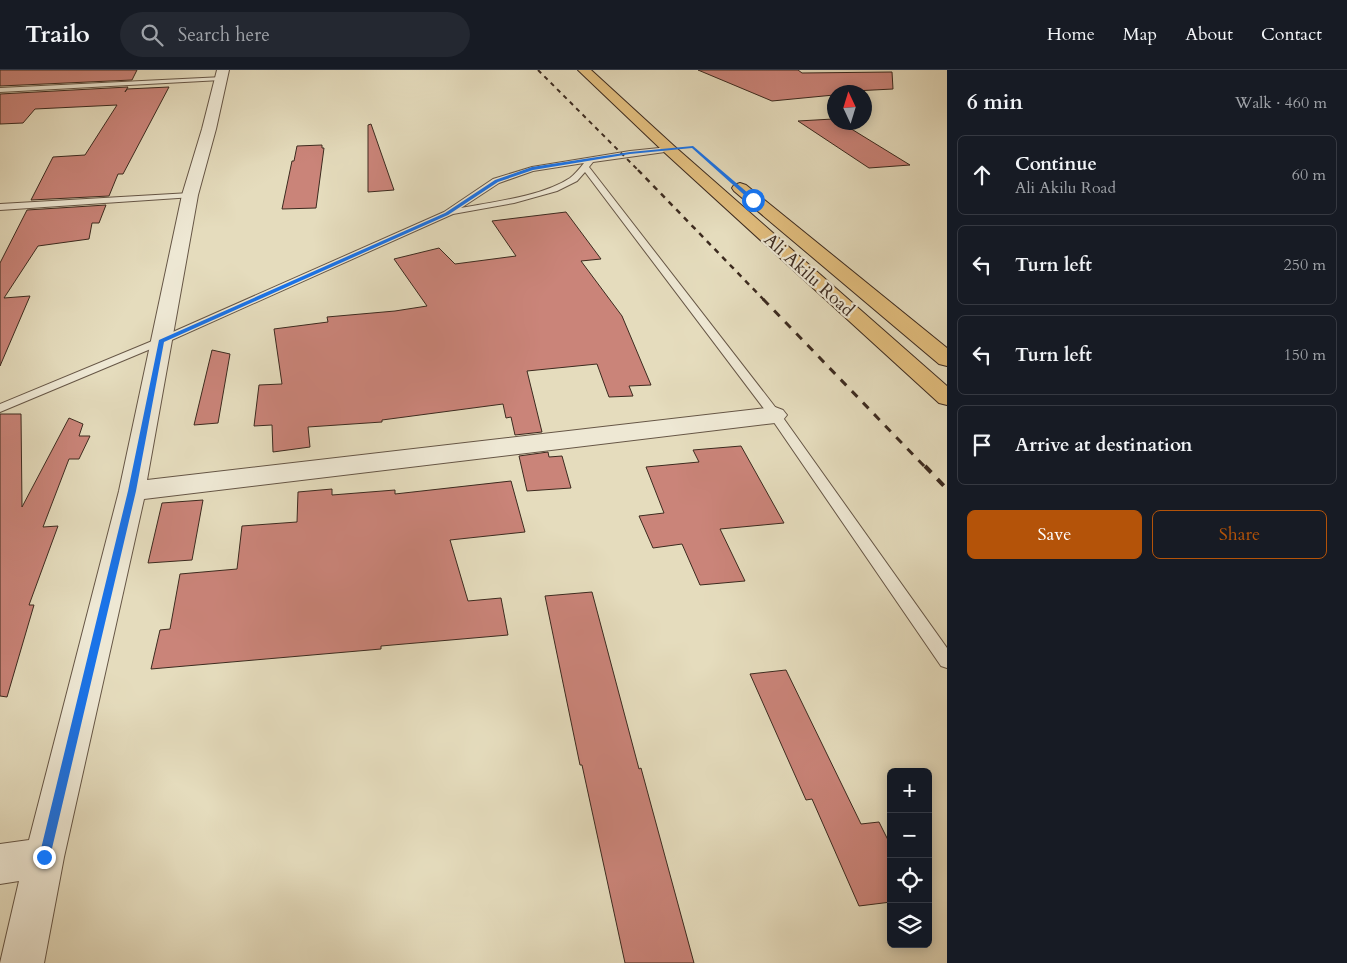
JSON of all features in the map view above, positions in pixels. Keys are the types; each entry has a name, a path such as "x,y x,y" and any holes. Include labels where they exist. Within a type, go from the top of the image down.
{"main road":[{"name":"Ali Akilu Road","path":"584,70 677,149 947,398"},
{"path":"607,70 636,96"},
{"name":"Ali Akilu Road","path":"730,180 946,357"}],"street":[{"path":"22,963 44,857 132,491 190,195 210,129 222,74"},
{"path":"132,491 776,415"},
{"path":"0,864 44,857"}],"lane":[{"path":"0,90 222,74"},
{"path":"0,408 161,341 447,214 496,181 532,169 588,163 630,153 677,149"},
{"path":"447,214 514,201 554,189 574,178 588,163"},
{"path":"588,163 776,415 947,661"},
{"path":"0,207 190,195"}],"building":[{"path":"0,70 137,70 132,80 0,86"},
{"path":"698,70 798,70 802,73 892,72 893,89 872,90 872,85 827,85 827,96 772,101"},
{"path":"128,87 125,92 127,89 169,87 123,174 118,174 109,196 31,200 53,157 85,155 117,105 35,109 23,123 0,124 0,94"},
{"path":"827,119 827,130 853,130 910,165 869,168 798,121"},
{"path":"371,124 394,190 368,192 368,125"},
{"path":"322,145 322,148 324,148 316,208 282,209 297,146"},
{"path":"106,205 99,223 92,223 89,239 38,246 4,298 30,296 0,366 0,263 27,210"},
{"path":"566,212 601,259 581,261 622,316 651,385 629,386 633,396 609,397 597,364 527,371 542,432 515,435 511,417 506,418 503,404 382,420 382,422 308,427 310,447 273,452 272,425 254,426 259,385 282,384 274,329 328,322 327,317 427,306 394,259 439,248 455,264 516,256 492,221"},
{"path":"212,350 230,354 218,423 194,425"},
{"path":"0,414 21,414 22,507 69,418 83,424 79,436 90,436 79,459 69,459 43,527 58,526 29,605 34,605 7,697 0,696"},
{"path":"741,446 784,523 720,529 745,581 700,585 682,544 653,548 639,516 664,513 646,467 699,462 693,450"},
{"path":"548,452 549,457 562,456 571,488 527,491 519,456"},
{"path":"511,481 525,532 450,540 468,601 501,598 508,635 381,646 381,649 151,669 160,630 170,629 180,574 237,569 242,526 297,522 298,492 332,489 332,495 395,490 395,494"},
{"path":"203,500 192,560 148,563 162,503"},
{"path":"592,592 639,769 641,768 694,963 625,963 582,765 580,765 545,596"},
{"path":"786,670 861,824 879,822 887,838 887,902 859,906 812,799 806,800 750,674"}],"railway":[{"path":"538,70 638,170"},
{"path":"638,170 764,300"},
{"path":"763,299 926,468"},
{"path":"925,466 947,489"}],"route":[{"path":"44,857 132,491 161,341 447,214 496,181 532,169 630,153 693,147 753,200"}]}
